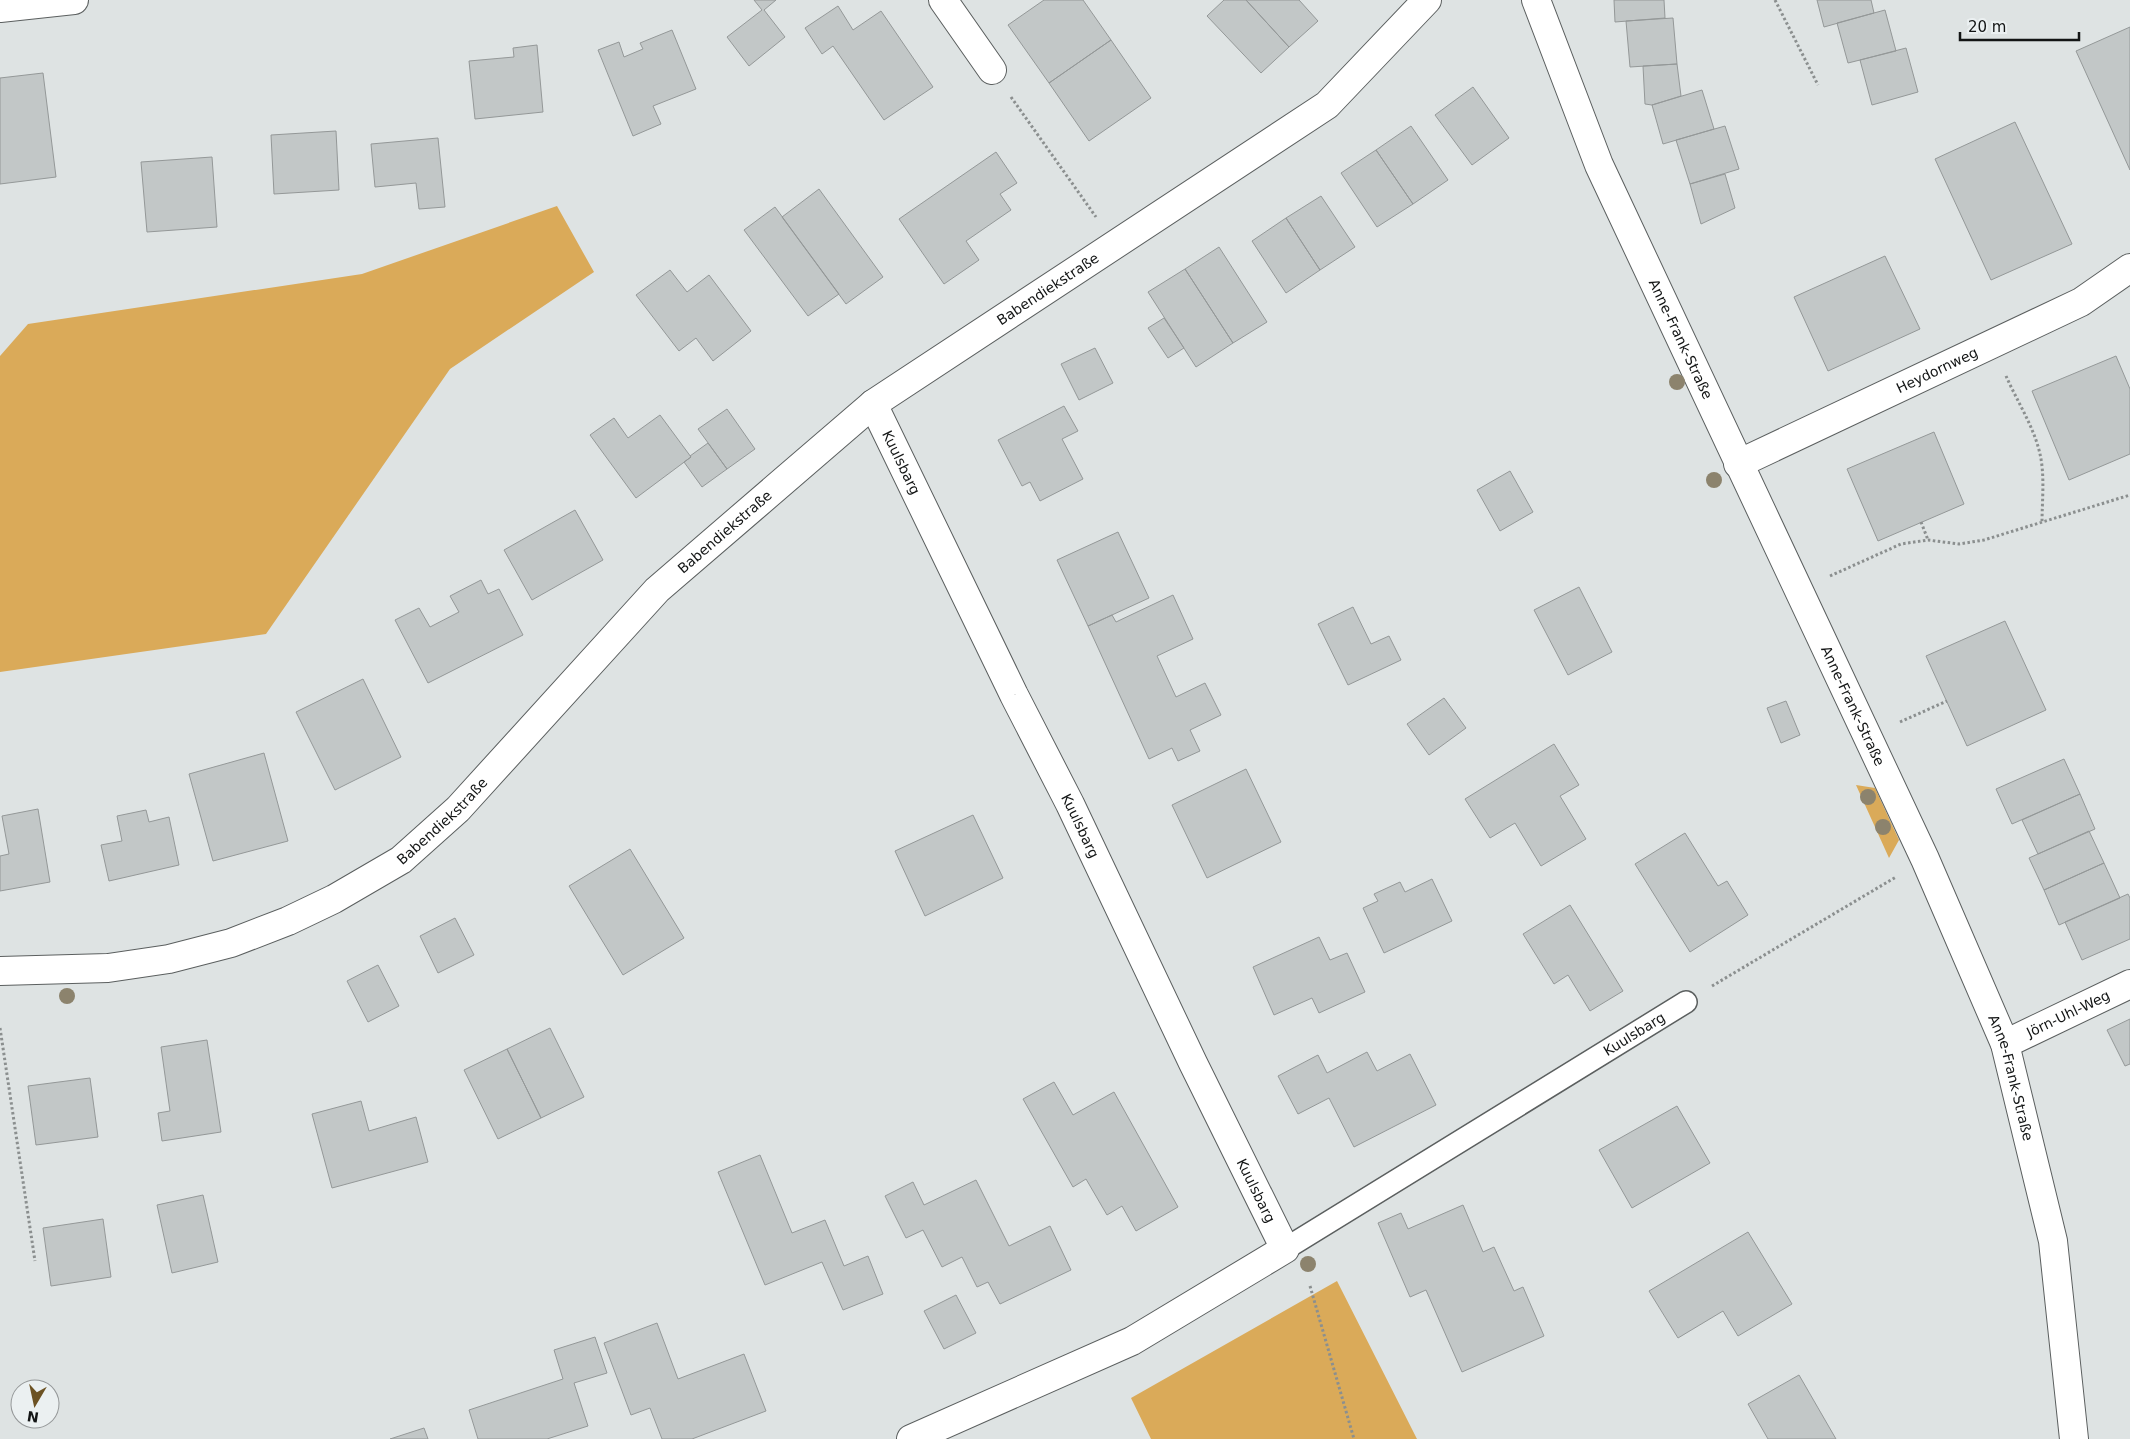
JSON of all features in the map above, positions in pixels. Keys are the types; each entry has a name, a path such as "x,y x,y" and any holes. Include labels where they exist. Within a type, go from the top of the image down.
{"street":[{"path":"0,8 74,0"},
{"path":"942,0 992,70"},
{"name":"Babendiekstraße","path":"0,971 108,968 168,959 231,942 288,921 334,899 401,860 458,809 656,590 873,404 1327,105 1427,0"},
{"name":"Anne-Frank-Straße","path":"1536,0 1599,165 1925,860 2005,1044 2053,1241 2074,1439"},
{"name":"Heydornweg","path":"1738,464 2081,302 2130,268"},
{"name":"Kuulsbarg","path":"873,404 1014,695 1070,804 1193,1063 1285,1249 1132,1341 911,1439"},
{"name":"Jörn-Uhl-Weg","path":"2005,1044 2130,984"}],"lane":[{"name":"Kuulsbarg","path":"1285,1249 1686,1002"}],"path":[{"path":"1775,0 1818,85"},
{"path":"1009,94 1114,244"},
{"path":"2004,373 2035,438 2040,454 2043,476 2042,523"},
{"path":"1828,577 1901,544 1928,540 1959,544 1984,540 2130,495"},
{"path":"1921,522 1928,540"},
{"path":"1896,724 1947,701"},
{"path":"1686,1002 1882,886"},
{"path":"0,1028 35,1261"},
{"path":"1310,1286 1354,1439"}],"shaded area":[{"path":"557,206 594,272 450,369 266,634 0,672 0,356 28,324 362,274"},
{"path":"1856,785 1875,788 1899,840 1889,858"},
{"path":"1337,1281 1417,1439 1151,1439 1131,1398"}],"building":[{"path":"754,0 776,0 764,10 785,37 749,66 727,37 762,10"},
{"path":"1044,0 1083,0 1111,40 1049,83 1008,25"},
{"path":"1224,0 1246,0 1289,47 1261,73 1207,16"},
{"path":"1246,0 1299,0 1318,21 1289,47"},
{"path":"1614,0 1664,0 1665,18 1615,22"},
{"path":"1817,0 1871,0 1874,13 1824,27"},
{"path":"838,6 853,30 881,11 933,87 884,120 833,46 822,54 805,28"},
{"path":"1885,10 1896,51 1848,63 1837,23"},
{"path":"1673,18 1677,64 1630,67 1626,21"},
{"path":"2130,27 2130,170 2076,51"},
{"path":"672,30 696,89 653,106 661,124 633,136 598,50 619,42 624,57 643,49 640,43"},
{"path":"1111,40 1151,98 1089,141 1049,83"},
{"path":"537,45 543,112 475,119 469,61 514,57 513,48"},
{"path":"1906,48 1918,92 1872,105 1860,60"},
{"path":"1677,64 1681,96 1652,105 1645,104 1643,66"},
{"path":"43,73 56,177 0,184 0,78"},
{"path":"1473,87 1509,138 1472,165 1435,115"},
{"path":"1702,90 1714,129 1663,144 1652,105"},
{"path":"2015,122 2072,244 1991,280 1935,159"},
{"path":"1411,126 1448,180 1413,204 1376,150"},
{"path":"1725,126 1739,169 1690,184 1676,140"},
{"path":"336,131 339,190 274,194 271,135"},
{"path":"438,138 445,207 419,209 416,183 375,187 371,144"},
{"path":"1376,150 1413,204 1377,227 1341,173"},
{"path":"996,152 1017,183 1000,194 1011,210 966,241 979,260 944,284 899,219"},
{"path":"212,157 217,227 147,232 141,162"},
{"path":"1725,174 1735,208 1701,224 1690,184"},
{"path":"819,189 883,277 846,304 782,217"},
{"path":"1321,196 1355,247 1320,270 1286,218"},
{"path":"775,207 839,294 808,316 744,230"},
{"path":"1286,218 1320,270 1286,293 1252,241"},
{"path":"1219,247 1267,322 1233,343 1185,269"},
{"path":"1885,256 1920,329 1828,371 1794,297"},
{"path":"1185,269 1233,343 1196,367 1148,292"},
{"path":"670,270 687,292 709,275 751,331 713,361 696,338 679,351 636,295"},
{"path":"1164,318 1184,348 1168,358 1148,328"},
{"path":"1095,348 1113,383 1079,400 1061,364"},
{"path":"2116,356 2130,389 2130,454 2069,480 2032,391"},
{"path":"1064,406 1078,431 1062,439 1083,479 1040,501 1030,482 1022,486 998,440"},
{"path":"727,409 755,449 727,469 698,429"},
{"path":"660,415 691,457 636,498 590,435 614,418 628,438"},
{"path":"1934,432 1964,504 1878,541 1847,469"},
{"path":"708,443 727,469 702,487 684,462"},
{"path":"1510,471 1533,512 1500,531 1477,490"},
{"path":"575,510 603,560 532,600 504,550"},
{"path":"1118,532 1149,598 1088,626 1057,560"},
{"path":"481,580 488,594 499,589 523,635 428,683 395,620 419,608 430,627 459,612 450,596"},
{"path":"1579,587 1612,652 1568,675 1534,610"},
{"path":"1173,595 1193,639 1157,656 1176,697 1205,683 1221,715 1190,730 1200,751 1178,761 1172,748 1149,759 1088,626 1112,615 1116,622"},
{"path":"1353,607 1371,644 1389,636 1401,660 1348,685 1318,624"},
{"path":"2005,621 2046,710 1967,746 1926,656"},
{"path":"363,679 401,757 335,790 296,712"},
{"path":"1444,698 1466,728 1429,755 1407,724"},
{"path":"1786,701 1800,735 1781,743 1767,708"},
{"path":"1554,744 1579,785 1560,796 1586,839 1541,866 1515,823 1490,838 1465,799"},
{"path":"264,753 288,841 213,861 189,774"},
{"path":"2064,759 2080,794 2012,824 1996,789"},
{"path":"1246,769 1281,842 1207,878 1172,805"},
{"path":"2080,794 2095,829 2038,854 2022,820"},
{"path":"38,809 50,882 0,891 0,856 9,854 2,816"},
{"path":"146,810 149,822 169,817 179,865 109,881 101,845 122,841 117,816"},
{"path":"973,815 1003,878 925,916 895,851"},
{"path":"2089,831 2104,863 2044,890 2029,858"},
{"path":"1685,833 1718,886 1727,881 1748,915 1690,952 1635,864"},
{"path":"630,849 684,938 623,975 569,886"},
{"path":"2104,863 2120,898 2059,925 2044,890"},
{"path":"1432,879 1452,921 1384,953 1363,908 1378,901 1374,894 1400,882 1405,892"},
{"path":"2128,894 2130,898 2130,939 2082,960 2065,922"},
{"path":"1570,905 1623,991 1590,1011 1568,975 1554,984 1523,934"},
{"path":"455,918 474,955 438,973 420,936"},
{"path":"1319,937 1330,960 1347,953 1365,992 1319,1013 1312,998 1274,1015 1253,967"},
{"path":"378,965 399,1006 368,1022 347,981"},
{"path":"2130,1019 2130,1064 2125,1066 2107,1030"},
{"path":"550,1028 584,1097 541,1118 507,1049"},
{"path":"207,1040 221,1132 162,1141 158,1113 170,1111 161,1047"},
{"path":"507,1049 541,1118 498,1139 464,1070"},
{"path":"1367,1052 1377,1071 1410,1054 1436,1105 1354,1147 1329,1098 1298,1114 1278,1076 1318,1055 1327,1073"},
{"path":"90,1078 98,1137 36,1145 28,1086"},
{"path":"1054,1082 1073,1115 1114,1092 1178,1207 1136,1231 1122,1206 1107,1215 1086,1179 1073,1187 1023,1099"},
{"path":"361,1101 369,1131 416,1117 428,1162 332,1188 312,1114"},
{"path":"1677,1106 1710,1163 1632,1208 1599,1150"},
{"path":"760,1155 792,1233 825,1220 844,1266 868,1256 883,1294 843,1310 822,1262 765,1285 718,1172"},
{"path":"976,1180 1009,1246 1050,1226 1071,1270 1000,1304 988,1282 977,1287 962,1257 942,1267 923,1230 906,1238 885,1196 913,1182 924,1205"},
{"path":"203,1195 218,1262 172,1273 157,1205"},
{"path":"1463,1205 1483,1252 1494,1247 1514,1291 1523,1287 1544,1336 1462,1372 1426,1290 1410,1297 1378,1223 1401,1213 1408,1229"},
{"path":"103,1219 111,1277 51,1286 43,1228"},
{"path":"1748,1232 1792,1304 1738,1336 1723,1311 1678,1338 1649,1291"},
{"path":"956,1295 976,1333 944,1349 924,1311"},
{"path":"657,1323 678,1379 744,1354 766,1411 692,1439 662,1439 650,1408 631,1415 604,1343"},
{"path":"595,1337 607,1373 574,1383 588,1426 547,1439 478,1439 469,1410 563,1379 554,1350"},
{"path":"1799,1375 1836,1439 1768,1439 1748,1404"},
{"path":"424,1428 428,1439 390,1439"}]}
